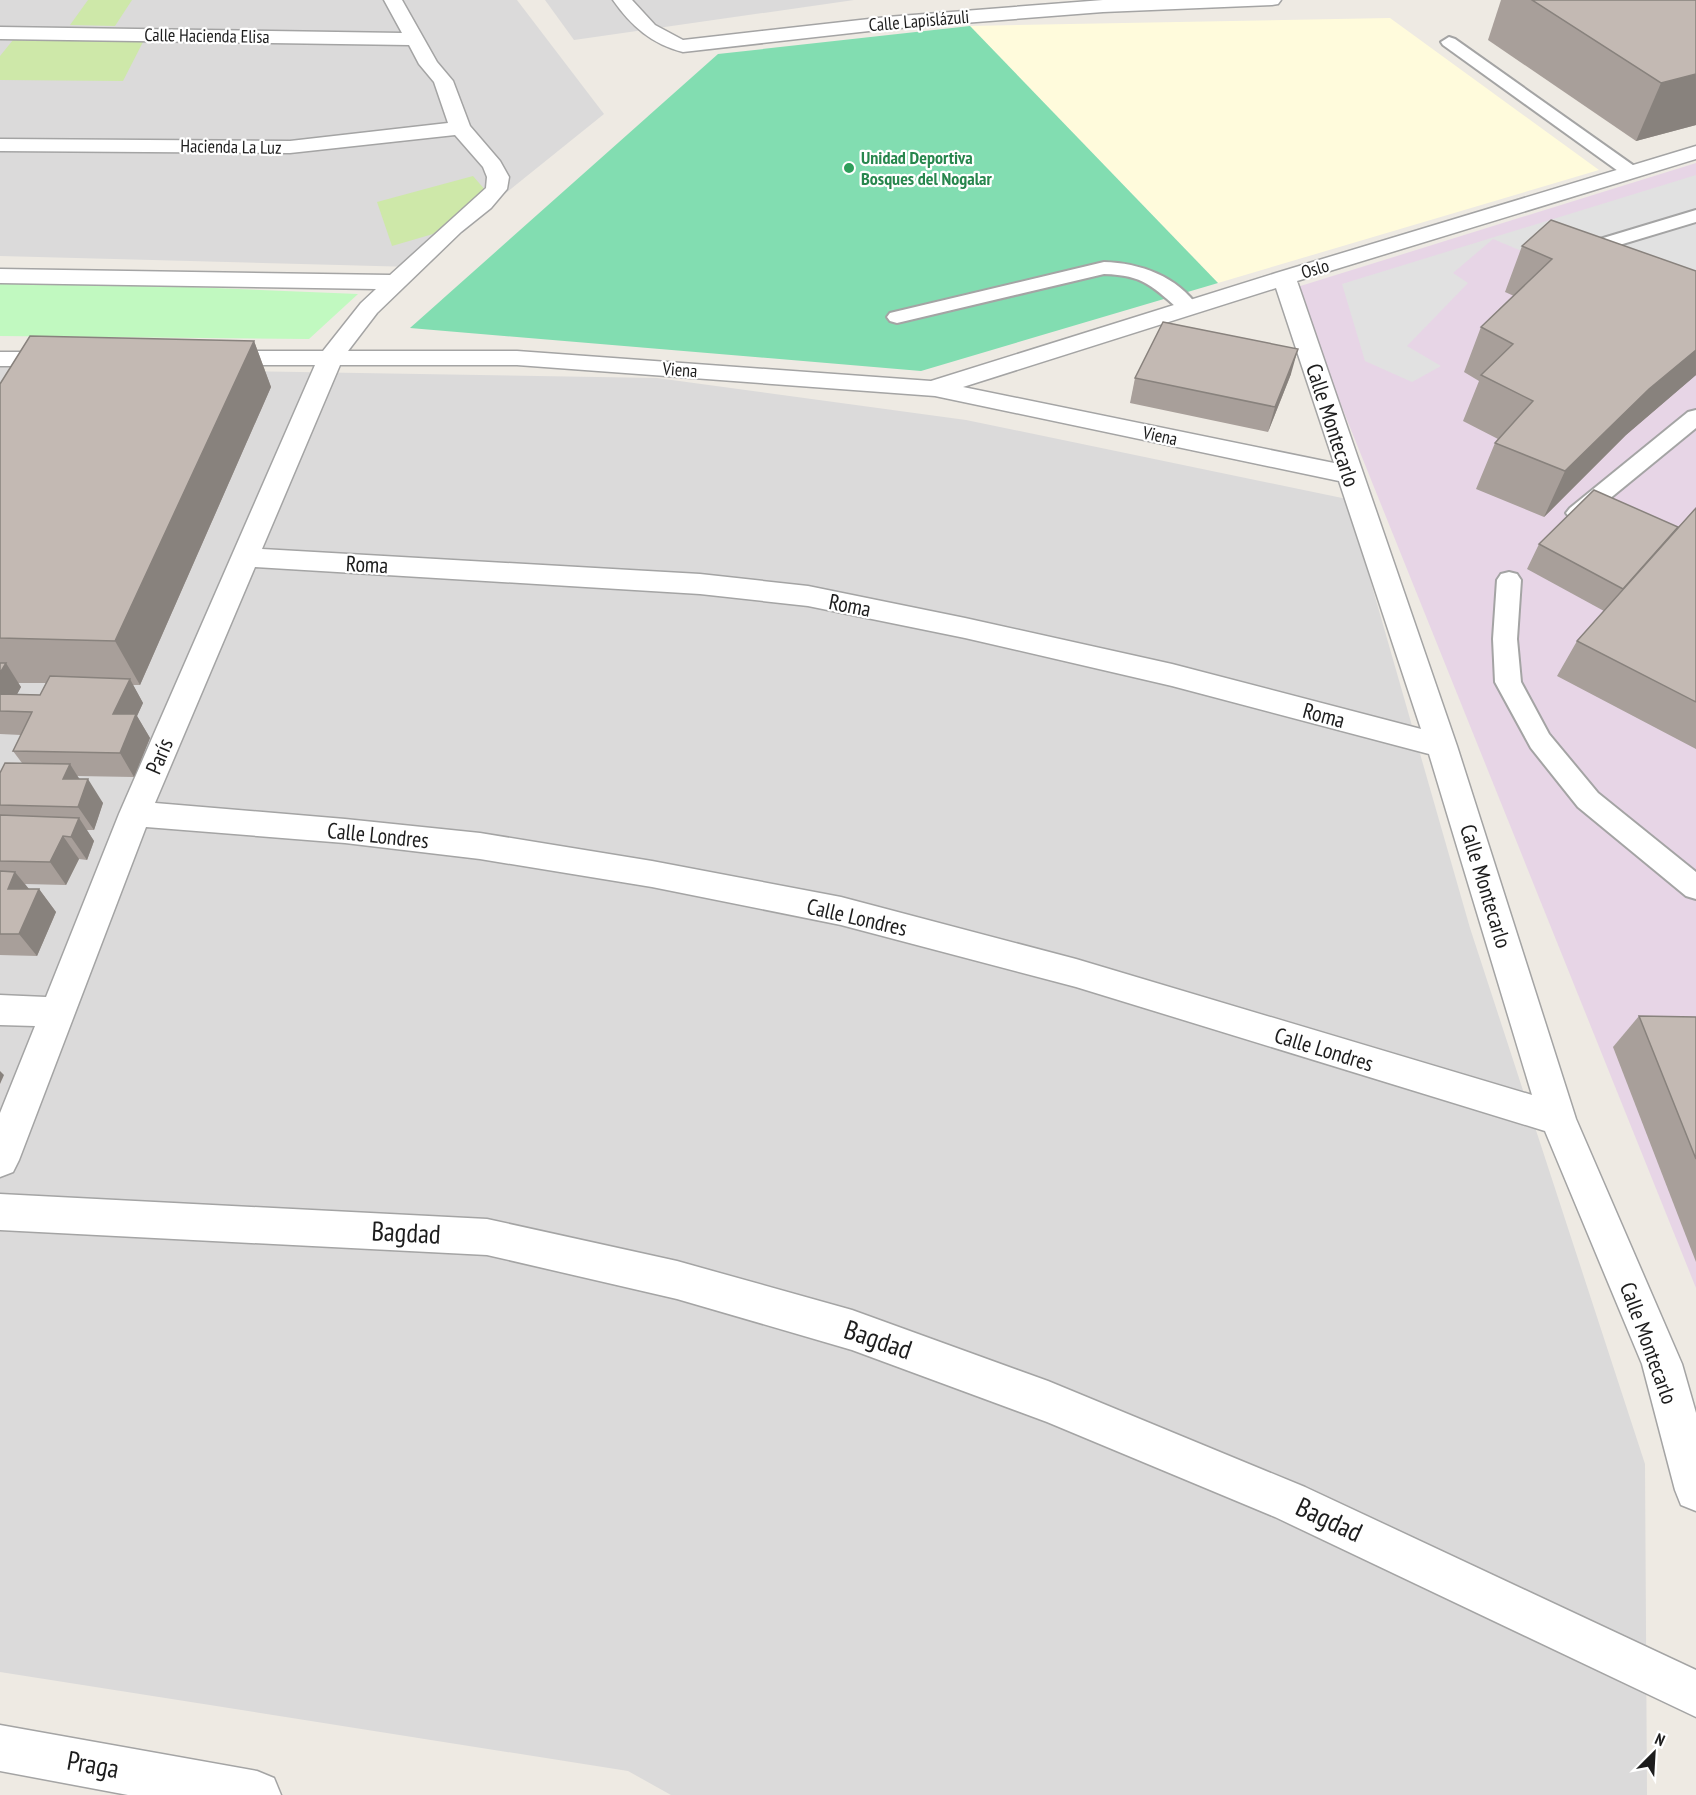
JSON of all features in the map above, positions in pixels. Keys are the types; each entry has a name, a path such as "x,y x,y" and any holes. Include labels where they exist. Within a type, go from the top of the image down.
{"street":[{"path":"331,357 369,308 496,189 498,177 493,165 460,128 443,81 429,64 393,0"},
{"name":"Calle Lapislázuli","path":"622,0 634,16 648,28 675,45 701,45 887,23 1100,3 1272,0"},
{"path":"872,8 887,23"},
{"name":"Calle Hacienda Elisa","path":"0,33 415,39"},
{"name":"Hacienda La Luz","path":"0,145 290,147 460,128"},
{"name":"Oslo","path":"935,389 1284,278 1696,152"},
{"path":"0,276 398,282"},
{"name":"Calle Montecarlo","path":"1284,278 1442,746 1558,1119 1662,1364 1696,1490"},
{"name":"París","path":"0,1161 135,814 331,357"},
{"path":"8,365 87,358"},
{"name":"Viena","path":"191,358 517,358 935,389 1350,475"},
{"name":"Roma","path":"244,558 700,584 808,596 965,628 1172,675 1442,746"},
{"name":"Calle Londres","path":"135,814 345,831 480,846 652,874 841,911 1076,973 1558,1119"},
{"path":"0,1010 59,1012"},
{"name":"Bagdad","path":"0,1212 487,1237 677,1280 841,1326 1048,1402 1290,1502 1696,1695"},
{"name":"Praga","path":"0,1748 257,1795"}],"lane":[{"path":"1449,42 1631,172"},
{"path":"1618,261 1587,249 1696,216"},
{"path":"897,317 1104,268 1129,268 1150,275 1189,308"},
{"path":"1578,513 1696,417"},
{"path":"1509,580 1505,639 1509,682 1540,741 1588,800 1696,888"}],"shaded area":[{"path":"0,0 517,0 604,114 414,267 0,256"},
{"path":"545,0 854,0 574,40"},
{"path":"1390,18 1599,170 1218,283 970,26"},
{"path":"1696,163 1696,1288 1294,288"},
{"path":"1696,175 1696,324 1493,239 1453,273 1468,283 1407,346 1441,366 1412,382 1365,361 1342,284"},
{"path":"0,367 657,378 966,420 1347,499 1470,928 1645,1464 1647,1795 671,1795 628,1771 0,1672"}],"green space":[{"path":"88,0 132,0 115,26 70,25"},
{"name":"Unidad Deportiva Bosques del Nogalar","path":"970,26 1218,283 921,371 410,328 718,54"},
{"path":"13,40 143,42 123,81 0,80 0,56"},
{"path":"473,176 486,191 433,234 392,246 377,202"},
{"path":"0,279 358,294 309,339 0,336"}],"building":[{"path":"1532,0 1696,0 1696,74 1661,83"},
{"path":"1551,220 1696,271 1696,350 1649,389 1565,471 1495,443 1533,401 1481,375 1513,344 1481,327 1552,259 1522,246"},
{"path":"1163,322 1298,349 1275,407 1135,378"},
{"path":"30,336 254,341 115,641 0,638 0,384"},
{"path":"1594,490 1678,527 1623,589 1539,544"},
{"path":"1696,508 1696,702 1577,641"},
{"path":"0,663 6,663 0,673"},
{"path":"50,676 130,679 113,714 136,714 120,753 13,751 32,712 0,711 0,694 40,695"},
{"path":"5,763 70,764 63,779 88,779 78,807 0,805 0,773"},
{"path":"0,815 79,818 71,837 63,836 50,862 0,861"},
{"path":"0,871 15,872 8,889 39,889 19,934 0,934"},
{"path":"1639,1016 1696,1017 1696,1159"}],"place":[{"name":"Unidad Deportiva Bosques del Nogalar","path":"849,168"}]}
